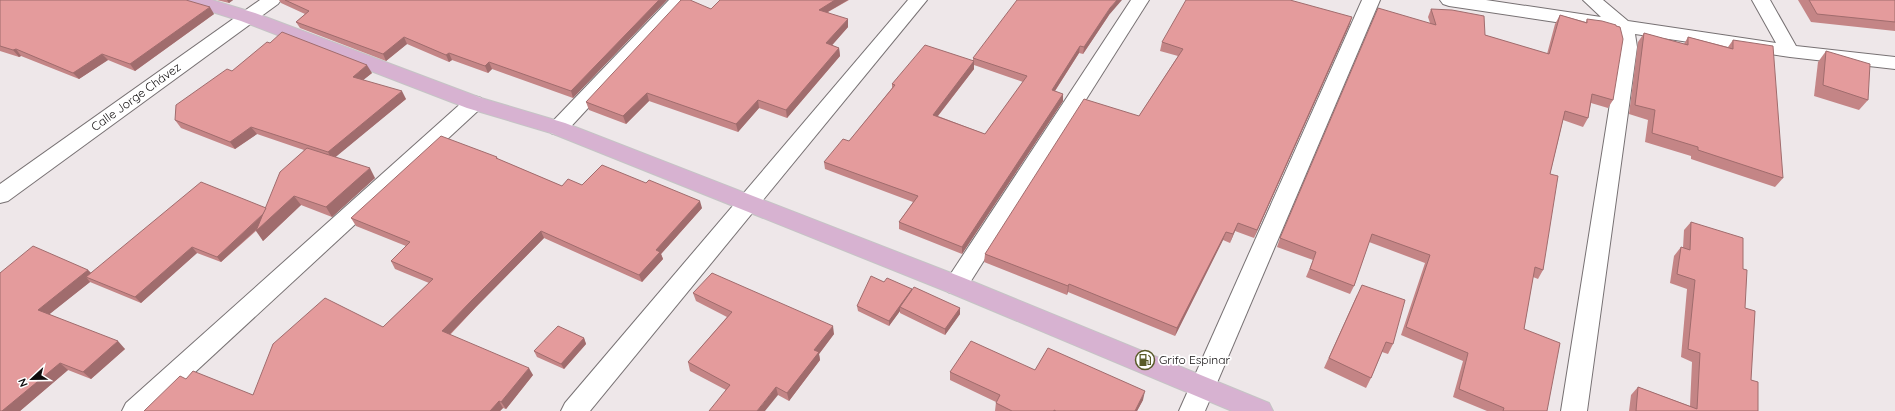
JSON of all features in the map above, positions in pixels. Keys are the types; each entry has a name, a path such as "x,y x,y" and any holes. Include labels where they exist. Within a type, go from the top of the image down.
{"main road":[{"path":"193,0 248,17 474,102 558,128 956,285 1260,411"}],"street":[{"name":"Calle Jorge Chávez","path":"0,195 272,0"},
{"path":"558,128 679,0"},
{"path":"574,411 747,202 918,0"},
{"path":"956,285 1140,0"},
{"path":"1192,411 1371,0"},
{"path":"1449,0 1790,51 1895,63"},
{"path":"1574,411 1628,47 1624,27 1592,0"},
{"path":"1761,0 1790,51"},
{"path":"135,411 474,102"}],"building":[{"path":"0,0 186,0 210,7 130,64 102,54 73,73 16,49 13,50 0,46"},
{"path":"285,0 659,0 571,91 489,62 485,66 449,53 446,55 404,37 383,54 296,22 309,11"},
{"path":"681,0 690,0 711,9 720,0 835,0 819,10 848,19 826,43 839,48 786,110 758,100 736,124 647,93 623,116 586,102"},
{"path":"1017,0 1117,0 1084,47 1080,46 1052,90 1063,94 962,247 899,222 918,196 824,162 843,139 849,141 895,85 892,84 925,45 974,61 933,115 985,134 1027,76 973,58"},
{"path":"1186,0 1290,0 1352,17 1257,230 1238,223 1233,234 1226,232 1177,328 1069,284 1068,286 985,254 1084,99 1139,116 1183,49 1162,42"},
{"path":"1809,0 1895,0 1895,22 1817,14"},
{"path":"1378,8 1436,25 1431,9 1452,10 1484,16 1485,35 1549,54 1560,15 1587,23 1587,19 1602,21 1620,27 1623,39 1613,100 1592,94 1588,118 1565,111 1550,174 1558,176 1543,270 1535,267 1524,329 1560,343 1547,411 1503,411 1504,408 1459,389 1468,353 1406,327 1430,255 1372,234 1354,286 1310,269 1316,252 1280,238"},
{"path":"282,32 367,65 353,77 402,91 328,152 251,127 230,142 175,120 176,105 227,69 232,71 267,42 270,43"},
{"path":"1644,33 1688,45 1688,37 1733,49 1733,40 1773,46 1783,178 1698,150 1698,147 1652,133 1655,110 1635,105"},
{"path":"1826,51 1870,64 1868,100 1823,85"},
{"path":"441,136 497,157 496,158 562,186 568,179 582,185 602,165 646,183 649,180 700,201 656,250 660,252 639,275 541,231 472,300 442,331 529,368 501,402 499,401 490,411 144,411 180,376 186,379 193,371 253,395 273,344 325,298 383,327 433,279 391,261 410,242 351,218"},
{"path":"307,148 370,168 326,207 294,196 256,231 280,172"},
{"path":"201,182 266,208 263,214 217,257 192,247 135,297 86,277"},
{"path":"1691,222 1743,238 1743,269 1747,270 1745,308 1755,311 1751,380 1758,382 1758,411 1636,411 1638,387 1697,409 1700,353 1688,349 1695,280 1677,274 1681,247 1690,250"},
{"path":"33,246 88,270 38,310 118,341 83,372 60,363 2,411 0,411 0,273"},
{"path":"712,273 833,326 814,350 819,352 787,393 776,387 757,411 709,411 730,385 688,362 732,312 693,293"},
{"path":"871,276 884,282 887,278 912,289 889,321 857,306"},
{"path":"1362,285 1405,300 1393,344 1386,342 1371,378 1329,358"},
{"path":"914,287 960,308 945,329 900,307"},
{"path":"558,326 584,338 561,364 534,351"},
{"path":"971,341 1035,370 1048,348 1145,391 1135,411 1012,411 996,403 1000,395 950,372"}],"place":[{"name":"Grifo Espinar","path":"1145,360"}]}
